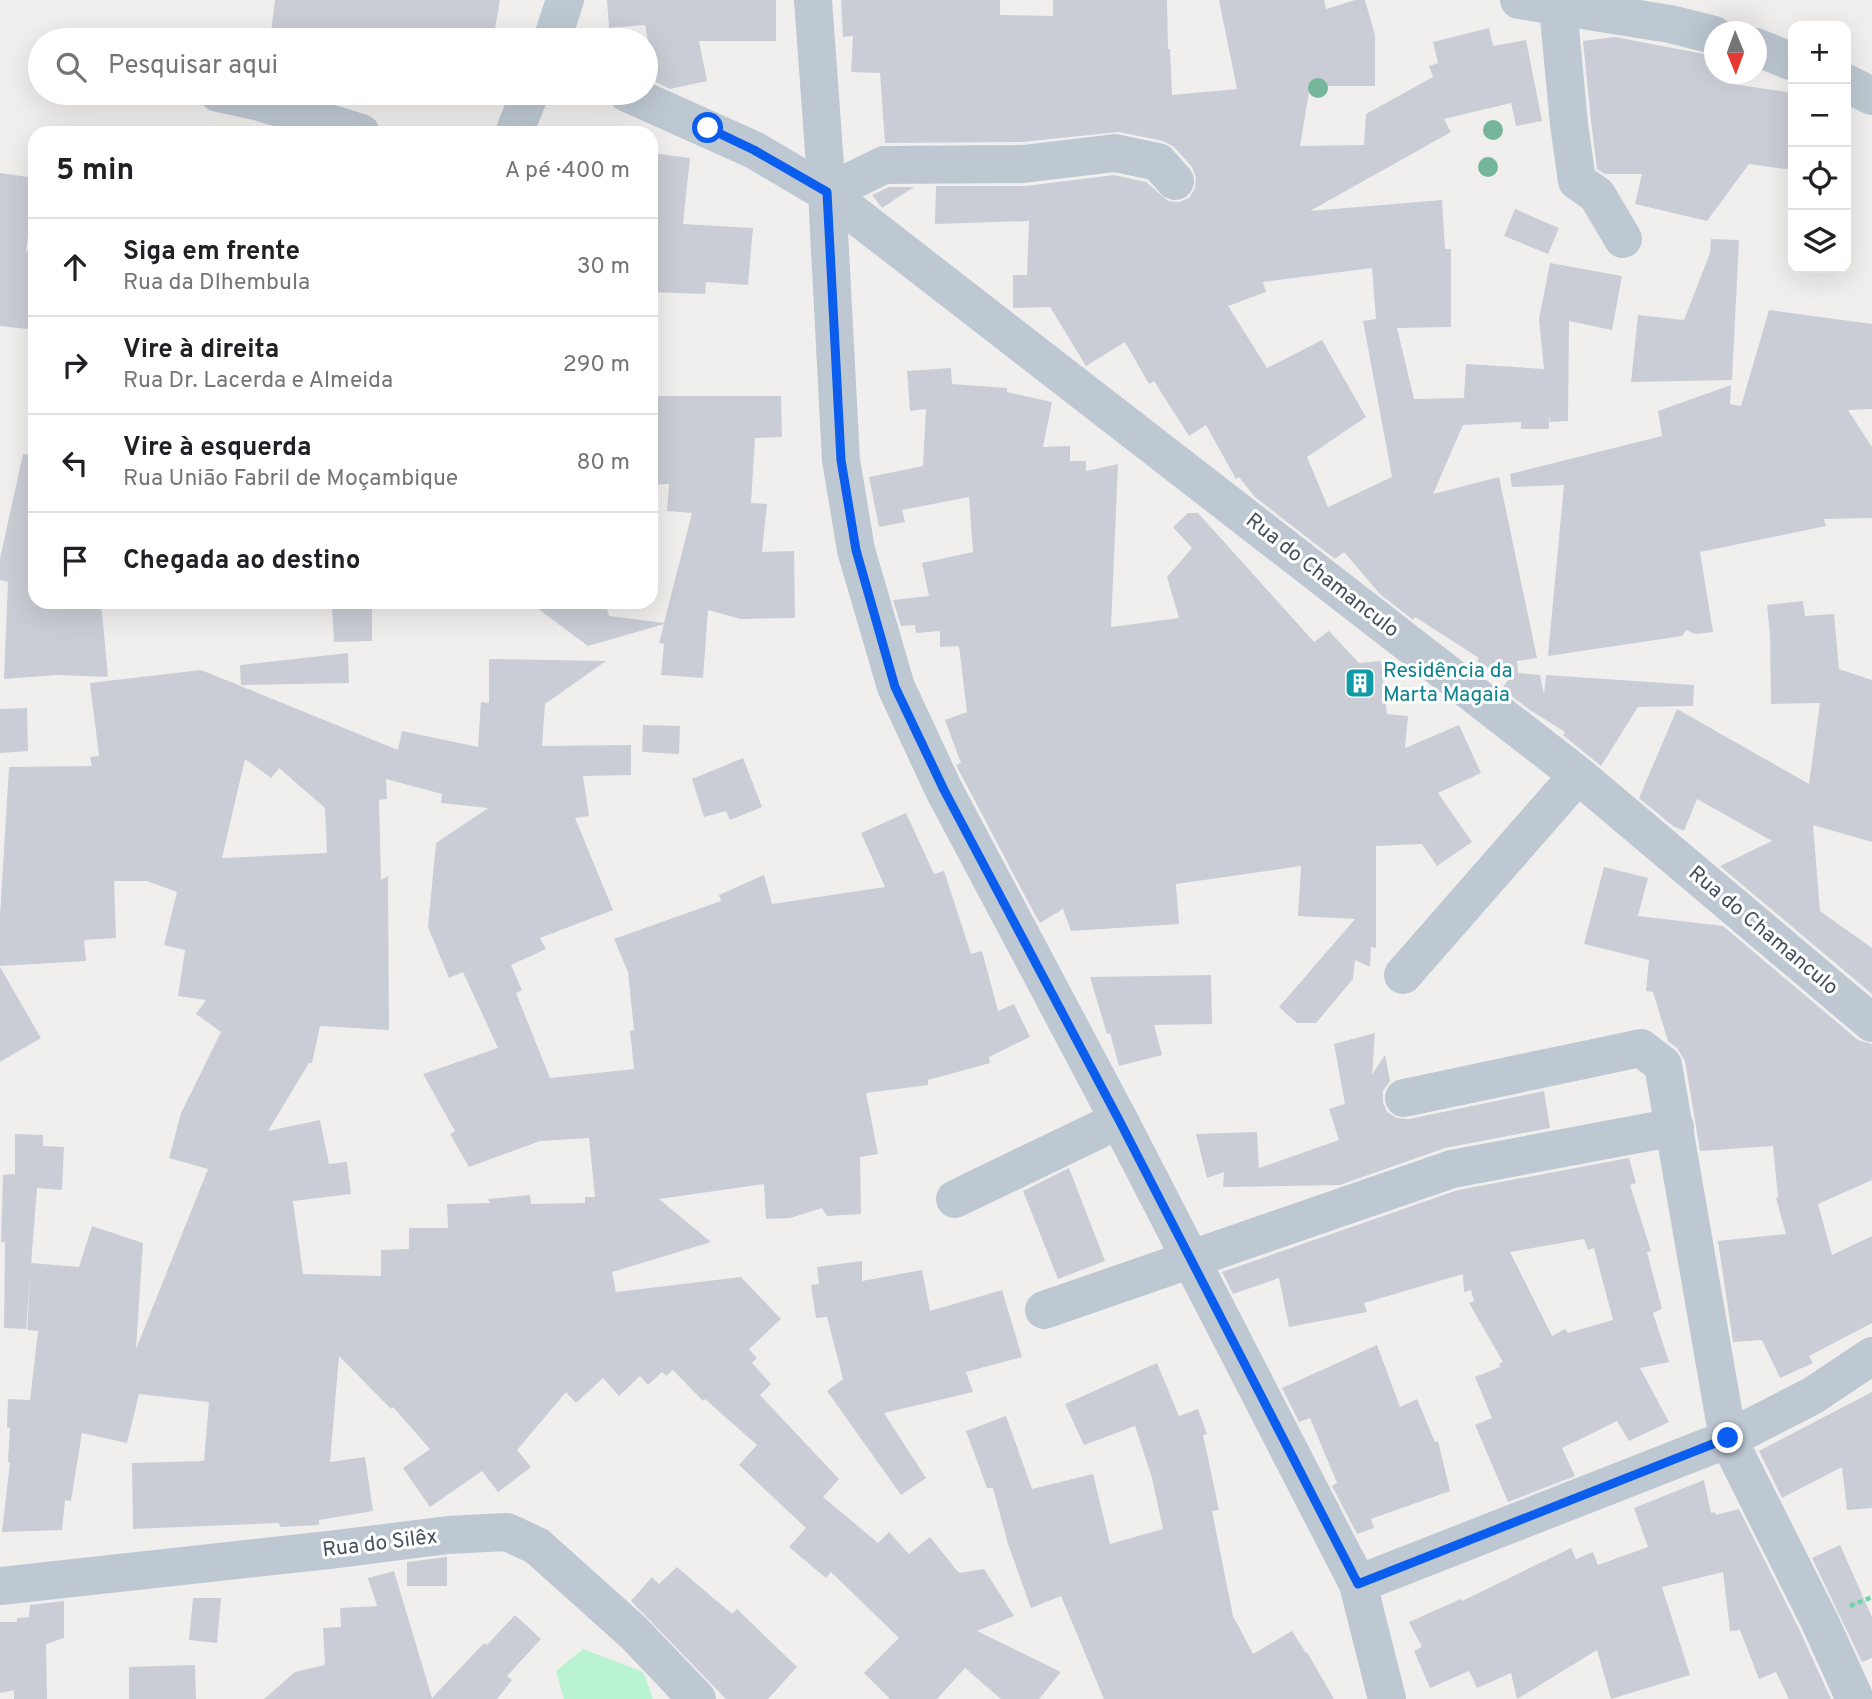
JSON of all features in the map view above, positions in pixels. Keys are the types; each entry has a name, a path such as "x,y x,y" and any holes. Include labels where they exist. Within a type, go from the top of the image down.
{"street":[{"path":"556,28 565,0"},
{"path":"813,0 827,192 841,460 856,550 895,687 944,790 1119,1120 1358,1584 1387,1699"},
{"path":"1518,0 1670,24 1704,32"},
{"path":"1558,7 1577,181 1597,195 1623,239"},
{"path":"1767,51 1788,60"},
{"path":"1848,84 1872,96"},
{"path":"270,105 338,126"},
{"path":"517,126 525,105"},
{"name":"Rua do Chamanculo","path":"654,105 754,150 827,192 1578,775 1872,1023"},
{"path":"827,192 884,165 1023,164 1115,153 1158,162 1175,181"},
{"path":"1404,975 1578,775"},
{"path":"1404,1098 1641,1048 1663,1065 1728,1438 1819,1620 1855,1699"},
{"path":"955,1199 1119,1120"},
{"path":"1044,1310 1452,1170 1675,1127"},
{"path":"1358,1584 1728,1438 1812,1396 1872,1356"},
{"name":"Rua do Silêx","path":"0,1586 448,1535 507,1532 537,1546 634,1633 697,1699"}],"green space":[{"path":"583,1649 643,1672 653,1699 564,1699 556,1671"}],"building":[{"path":"275,0 500,0 495,28 272,28"},
{"path":"607,0 776,0 776,41 699,41 707,81 670,89 658,83 658,28 646,28 645,25 609,28"},
{"path":"841,0 1000,0 1000,15 1053,16 1053,0 1167,0 1172,95 1237,89 1219,0 1324,0 1326,9 1355,0 1365,0 1375,35 1375,86 1310,86 1300,146 1364,145 1366,114 1433,77 1429,66 1438,63 1433,42 1489,28 1493,46 1526,40 1542,121 1516,126 1511,103 1444,119 1451,132 1310,211 1442,200 1445,249 1451,249 1451,327 1397,328 1414,399 1464,398 1466,364 1544,369 1539,319 1550,263 1622,276 1612,330 1569,321 1568,421 1550,422 1549,415 1549,429 1521,429 1521,422 1463,425 1433,494 1499,477 1537,658 1517,661 1518,673 1540,675 1544,695 1546,675 1694,685 1693,706 1638,707 1601,766 1563,735 1565,732 1502,689 1508,680 1415,617 1413,620 1380,594 1344,552 1335,559 1255,497 1239,477 1236,479 1206,425 1189,436 1154,381 1149,384 1125,342 1086,366 1050,307 1013,308 1013,275 1027,275 1029,221 935,224 936,186 1026,186 1114,175 1146,182 1168,201 1179,202 1189,198 1195,188 1196,177 1192,167 1174,147 1163,141 1119,132 1022,142 885,143 880,73 851,72 853,36 843,37","holes":["1372,268 1376,319 1363,321 1392,477 1328,507 1307,457 1366,417 1322,340 1267,368 1228,306 1266,292 1263,282"]},
{"path":"1615,37 1704,54 1704,84 1733,84 1788,92 1788,169 1749,164 1707,221 1635,204 1642,174 1605,174 1597,169 1583,41"},
{"path":"658,154 690,158 683,224 753,228 748,285 706,282 705,294 658,292"},
{"path":"0,173 28,177 28,329 0,326"},
{"path":"889,187 914,187 882,208 872,195"},
{"path":"1515,209 1559,228 1548,254 1504,236"},
{"path":"1711,239 1739,240 1732,380 1631,382 1638,315 1684,320 1710,253"},
{"path":"1769,310 1872,324 1872,409 1848,410 1872,447 1872,518 1824,519 1826,526 1700,552 1713,632 1695,634 1686,630 1682,636 1548,656 1564,485 1512,487 1510,474 1662,436 1658,411 1731,385 1730,404 1741,406"},
{"path":"951,368 952,384 1007,388 1007,392 1052,402 1043,447 1070,446 1070,461 1086,461 1086,471 1118,464 1111,627 1179,618 1167,577 1192,548 1173,527 1188,513 1198,513 1314,642 1329,631 1359,663 1381,661 1387,714 1408,716 1405,748 1459,725 1481,773 1438,793 1472,842 1437,866 1422,844 1376,846 1376,948 1371,947 1370,967 1355,960 1353,979 1316,1023 1297,1023 1279,1007 1355,919 1298,916 1301,866 1176,884 1179,924 1071,931 1063,909 1040,923 1034,913 956,765 961,763 945,720 967,712 959,646 940,647 940,631 916,633 915,625 901,626 893,600 929,596 922,563 973,552 969,497 902,510 905,522 879,527 869,477 923,466 926,409 910,411 907,371"},
{"path":"658,396 781,396 782,437 755,438 751,503 767,504 762,552 794,551 795,618 741,619 708,610 703,678 661,675 664,644 659,643 664,624 588,646 538,609 607,609 609,616 664,623 692,513 667,511 669,484 658,485"},
{"path":"23,454 28,455 28,609 102,609 108,677 56,675 4,679 8,582 0,580 0,559"},
{"path":"1803,601 1805,616 1834,614 1839,669 1872,680 1872,842 1813,825 1820,911 1872,948 1872,994 1720,866 1772,841 1697,799 1684,831 1673,826 1639,798 1677,709 1809,784 1820,703 1771,704 1767,605"},
{"path":"332,609 372,609 372,641 334,642"},
{"path":"348,653 349,683 241,685 240,665"},
{"path":"489,659 606,661 545,704 542,746 631,745 631,775 583,776 589,816 575,818 613,910 540,938 546,949 511,965 522,990 516,993 550,1078 634,1069 630,1031 634,1030 628,972 614,939 721,901 719,895 764,875 772,904 885,887 861,833 906,813 934,874 944,871 971,954 982,951 998,1011 1014,1004 1030,1037 989,1057 990,1063 928,1080 928,1085 866,1093 878,1154 860,1157 861,1214 827,1216 822,1208 790,1218 766,1219 764,1184 659,1199 711,1242 612,1272 616,1292 741,1277 781,1319 749,1349 757,1358 752,1363 771,1384 760,1395 839,1479 823,1497 878,1543 889,1532 909,1554 930,1537 959,1573 984,1569 1014,1616 977,1631 1061,1672 1039,1699 1001,1699 965,1668 937,1699 890,1699 864,1673 899,1638 831,1572 826,1578 789,1547 806,1528 739,1465 757,1445 705,1399 703,1401 673,1370 666,1376 662,1372 648,1385 640,1376 619,1396 603,1378 576,1403 566,1392 517,1450 531,1467 498,1492 482,1471 430,1507 403,1468 430,1449 393,1407 391,1409 339,1356 330,1462 365,1457 373,1511 319,1520 319,1525 280,1527 279,1523 133,1529 132,1463 204,1461 209,1402 139,1394 127,1443 82,1433 71,1501 65,1500 62,1530 2,1532 10,1462 8,1399 30,1400 38,1331 27,1330 31,1263 79,1267 92,1226 143,1243 136,1349 208,1169 169,1158 181,1113 221,1032 196,1014 206,1000 178,996 185,950 164,945 177,892 147,881 114,881 116,938 84,940 86,961 0,966 0,916 9,767 92,766 90,757 99,756 90,683 201,670 398,750 402,731 478,747 481,702 489,703","holes":["245,759 271,778 279,768 325,808 327,853 222,858","386,779 442,794 441,803 488,808 436,843 428,927 449,978 463,972 498,1048 423,1074 455,1131 450,1134 469,1167 540,1141 589,1138 595,1197 585,1197 585,1203 531,1204 530,1195 488,1199 490,1203 447,1204 448,1228 409,1228 409,1249 381,1250 381,1276 303,1274 293,1201 351,1194 347,1162 329,1164 320,1120 268,1131 309,1063 312,1063 320,1026 389,1030 388,876 381,880 379,800 387,799"]},
{"path":"27,708 28,751 0,753 0,709"},
{"path":"643,725 680,726 679,754 642,752"},
{"path":"743,758 762,807 730,820 726,811 704,817 692,779"},
{"path":"1604,867 1648,878 1638,916 1723,926 1858,1040 1872,1044 1872,1180 1818,1204 1832,1255 1872,1236 1872,1323 1809,1356 1813,1363 1780,1378 1762,1340 1733,1342 1718,1241 1786,1234 1776,1198 1773,1146 1700,1151 1685,1061 1677,1048 1668,1041 1653,992 1646,991 1649,960 1584,944"},
{"path":"0,967 41,1038 0,1062"},
{"path":"1211,975 1212,1024 1154,1025 1162,1055 1119,1066 1090,977"},
{"path":"1375,1033 1372,1075 1385,1055 1390,1081 1383,1091 1383,1102 1387,1112 1397,1118 1409,1119 1544,1091 1550,1128 1445,1148 1340,1185 1223,1187 1224,1172 1207,1178 1196,1134 1257,1132 1259,1168 1339,1140 1329,1109 1345,1104 1334,1044"},
{"path":"15,1134 43,1135 43,1146 64,1147 62,1190 37,1188 26,1329 4,1328 5,1242 1,1242 3,1175 15,1174"},
{"path":"1629,1158 1636,1183 1630,1185 1651,1251 1647,1252 1662,1309 1653,1313 1669,1362 1640,1368 1669,1422 1629,1441 1617,1421 1562,1448 1575,1476 1508,1502 1475,1425 1492,1418 1475,1377 1500,1367 1499,1364 1503,1362 1469,1303 1474,1301 1471,1290 1464,1292 1463,1274 1364,1303 1367,1312 1289,1327 1279,1278 1233,1294 1222,1272 1458,1190","holes":["1584,1239 1588,1250 1594,1248 1613,1320 1568,1333 1565,1329 1552,1336 1510,1252"]},
{"path":"1069,1168 1105,1261 1058,1279 1023,1191"},
{"path":"862,1261 862,1281 922,1270 930,1311 1002,1290 1022,1357 966,1372 973,1392 884,1413 926,1478 901,1495 827,1391 843,1379 827,1317 816,1318 811,1285 819,1284 817,1267"},
{"path":"1377,1345 1400,1407 1417,1399 1435,1442 1438,1441 1450,1491 1371,1519 1374,1528 1357,1534 1332,1486 1337,1483 1310,1418 1299,1422 1282,1388"},
{"path":"1157,1363 1179,1416 1198,1409 1207,1434 1203,1435 1219,1510 1212,1511 1233,1616 1253,1654 1292,1631 1334,1699 1104,1699 1061,1596 1031,1608 1008,1544 993,1488 987,1488 966,1431 1006,1416 1032,1489 1093,1474 1110,1544 1163,1529 1152,1478 1135,1426 1084,1445 1065,1404"},
{"path":"1872,1392 1872,1508 1847,1510 1842,1467 1782,1498 1759,1451"},
{"path":"1704,1480 1711,1513 1715,1512 1716,1515 1739,1509 1831,1699 1789,1699 1776,1672 1759,1679 1740,1630 1730,1631 1723,1572 1662,1587 1690,1675 1611,1699 1597,1650 1517,1699 1511,1673 1477,1688 1469,1671 1430,1688 1414,1651 1422,1647 1409,1622 1461,1599 1462,1601 1571,1548 1576,1559 1593,1552 1598,1565 1648,1547 1634,1508"},
{"path":"1840,1545 1872,1617 1872,1658 1862,1662 1812,1558"},
{"path":"447,1557 447,1586 407,1586 407,1562"},
{"path":"677,1567 732,1614 737,1609 797,1667 768,1699 726,1699 631,1601 652,1577 659,1584"},
{"path":"394,1571 432,1698 484,1643 487,1645 515,1615 541,1639 507,1676 512,1680 497,1699 264,1699 295,1672 325,1665 323,1628 341,1627 340,1608 377,1606 368,1578"},
{"path":"193,1598 221,1598 217,1643 189,1640"},
{"path":"64,1601 64,1638 46,1644 47,1699 14,1699 14,1690 0,1693 0,1622 17,1622 17,1618 29,1617 30,1605"},
{"path":"195,1665 196,1699 129,1699 129,1667"}],"place":[{"name":"Residência da Marta Magaia","path":"1360,683"}],"route":[{"path":"708,128 754,150 827,192 841,460 856,550 895,687 944,790 1119,1120 1358,1584 1728,1438"}]}
